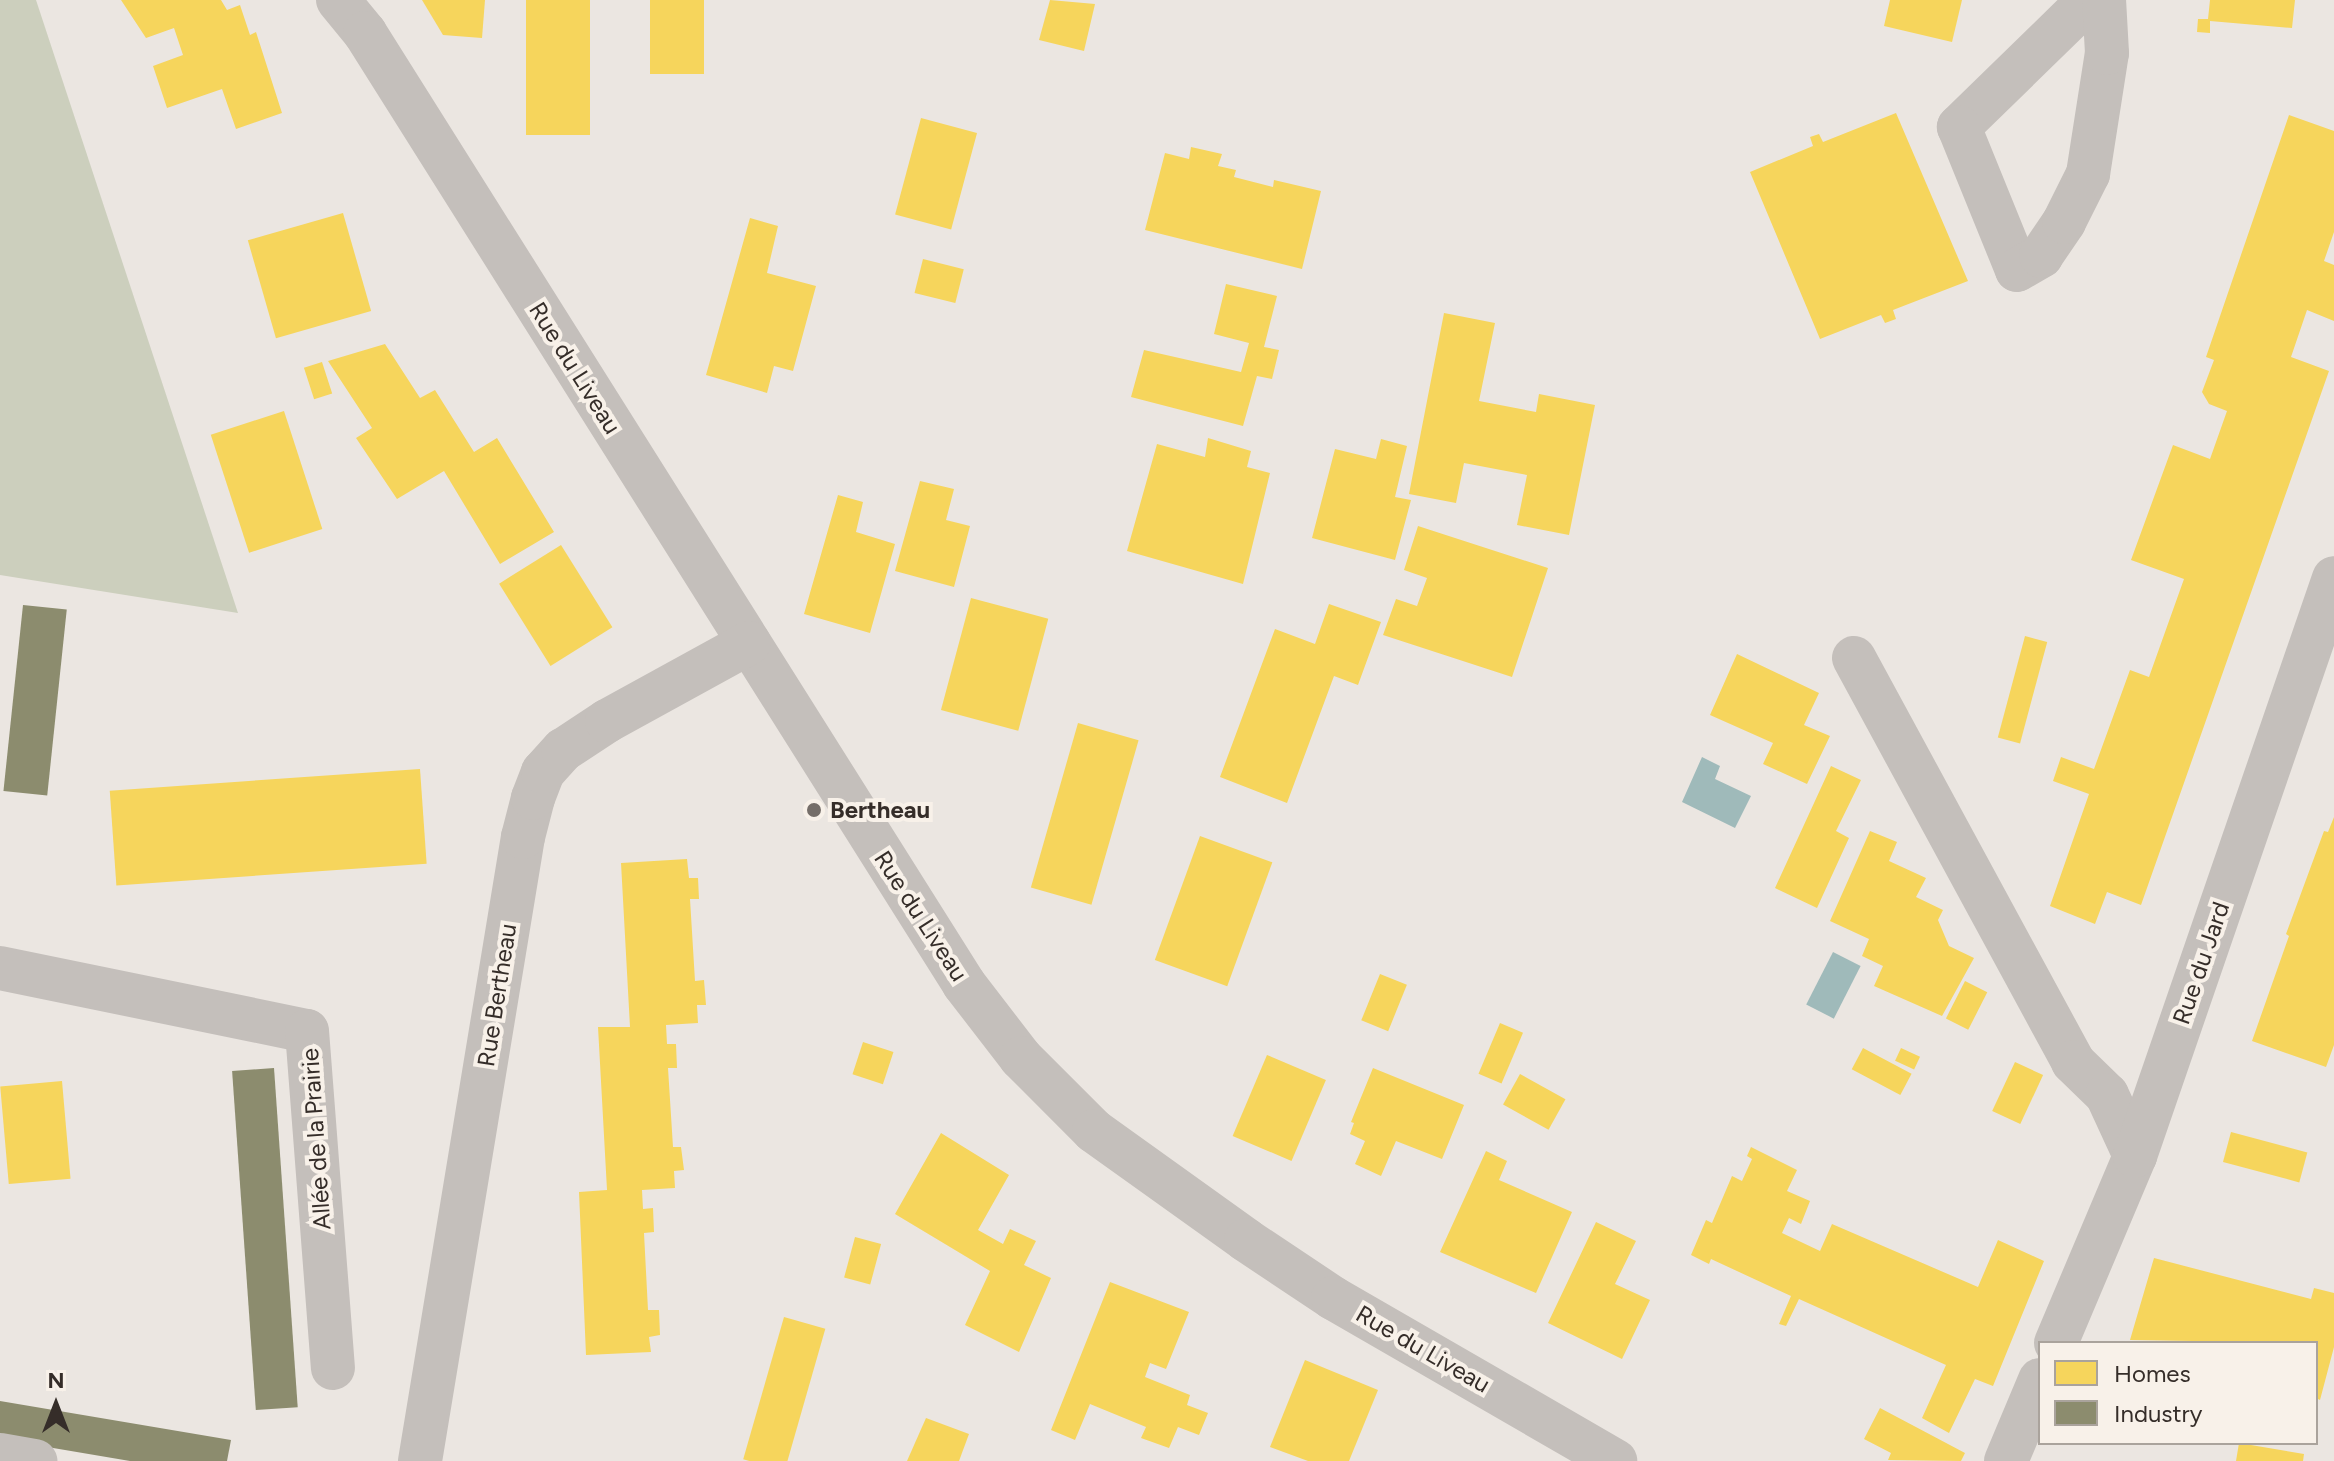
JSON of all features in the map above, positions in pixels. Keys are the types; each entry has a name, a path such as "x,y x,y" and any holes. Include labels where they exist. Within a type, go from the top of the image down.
{"street":[{"name":"Rue du Liveau","path":"338,0 365,33 964,984 1021,1058 1094,1131 1191,1203 1333,1298 1615,1461"},
{"path":"2089,0 1959,127 2017,270 2041,256 2064,222 2088,174 2107,53 2104,0"},
{"name":"Rue du Jard","path":"2057,1341 2135,1156 2334,578"},
{"name":"Rue Bertheau","path":"420,1461 523,837 543,772 563,750 607,721 749,643"},
{"path":"1854,658 2073,1062 2107,1095 2135,1156"},
{"name":"Allée de la Prairie","path":"0,968 307,1031 333,1368"},
{"path":"2006,1461 2038,1385"},
{"path":"0,1455 35,1461"}],"green space":[{"path":"0,0 36,0 238,613 0,575"}],"water":[{"path":"1702,757 1720,766 1715,779 1751,796 1735,828 1682,802"},
{"path":"1833,952 1861,966 1834,1019 1806,1005"}],"building: Homes":[{"path":"121,0 221,0 227,10 240,5 250,35 256,32 282,113 236,129 222,89 167,108 153,66 183,55 174,28 146,38"},
{"path":"422,0 485,0 482,38 443,35"},
{"path":"526,0 590,0 590,135 526,135"},
{"path":"650,0 704,0 704,74 650,74"},
{"path":"1050,0 1095,4 1084,51 1039,40"},
{"path":"1890,0 1962,0 1952,42 1884,26"},
{"path":"2210,0 2295,0 2292,28 2210,21 2210,33 2197,32 2198,19 2208,19"},
{"path":"1896,113 1968,281 1893,310 1896,319 1885,323 1881,315 1820,339 1750,172 1813,146 1810,137 1819,134 1823,142"},
{"path":"2289,115 2334,131 2334,232 2324,261 2334,265 2334,321 2307,310 2291,357 2329,371 2141,905 2107,892 2095,924 2050,906 2089,794 2053,781 2061,757 2094,769 2130,670 2149,677 2184,579 2131,560 2173,445 2210,459 2227,411 2209,404 2202,392 2214,360 2206,357"},
{"path":"921,118 977,133 951,230 895,215"},
{"path":"1191,147 1222,154 1218,166 1236,170 1234,177 1273,187 1274,180 1321,191 1302,269 1145,230 1165,153 1189,159"},
{"path":"343,213 371,311 276,338 248,240"},
{"path":"750,218 778,226 767,273 816,286 793,371 774,366 767,393 706,375"},
{"path":"923,259 964,269 955,303 915,293"},
{"path":"1226,284 1277,296 1264,347 1279,350 1272,379 1257,376 1243,426 1131,397 1144,350 1241,372 1249,343 1214,334"},
{"path":"1444,313 1495,323 1479,401 1536,412 1539,394 1595,405 1569,535 1517,525 1527,475 1464,463 1456,503 1409,494"},
{"path":"385,344 420,398 435,390 474,452 497,438 554,532 500,564 444,471 397,499 356,438 372,428 328,361"},
{"path":"322,362 332,393 314,399 304,368"},
{"path":"284,411 322,529 249,553 211,435"},
{"path":"1208,438 1251,451 1247,467 1270,473 1243,584 1127,551 1157,444 1205,457"},
{"path":"1381,439 1407,446 1395,497 1411,500 1395,560 1312,538 1335,449 1376,459"},
{"path":"920,481 954,489 946,520 970,526 954,587 895,571"},
{"path":"838,495 863,502 856,532 895,544 870,633 804,614"},
{"path":"1418,526 1548,568 1512,677 1383,635 1396,599 1417,606 1427,578 1404,570"},
{"path":"561,545 612,627 550,666 499,584"},
{"path":"971,598 1048,619 1018,731 941,710"},
{"path":"1329,604 1381,622 1358,685 1334,676 1287,803 1220,777 1275,629 1315,644"},
{"path":"2025,636 2047,642 2020,743 1998,737"},
{"path":"1737,654 1819,693 1804,725 1830,736 1807,784 1763,764 1773,743 1710,715"},
{"path":"1078,723 1139,740 1091,905 1031,887"},
{"path":"1831,766 1861,780 1836,831 1849,838 1817,908 1775,888"},
{"path":"420,769 427,864 116,885 110,791"},
{"path":"2334,817 2334,1045 2326,1067 2252,1041 2289,936 2286,934 2324,831 2328,832"},
{"path":"1870,831 1897,842 1889,861 1926,878 1916,897 1943,910 1938,920 1949,946 1974,958 1942,1016 1874,986 1883,966 1862,956 1869,939 1830,921"},
{"path":"1200,836 1272,862 1227,986 1155,960"},
{"path":"687,859 689,878 698,878 699,899 690,899 695,981 704,980 706,1005 697,1005 698,1023 666,1025 667,1044 676,1044 677,1068 668,1068 673,1147 681,1147 684,1170 674,1171 675,1188 642,1190 643,1209 653,1208 654,1232 644,1233 648,1310 659,1310 660,1335 649,1337 651,1352 586,1355 579,1192 607,1190 598,1027 630,1027 621,863"},
{"path":"1380,974 1407,985 1388,1031 1361,1020"},
{"path":"1965,981 1987,992 1968,1030 1946,1018"},
{"path":"1500,1023 1523,1033 1502,1083 1479,1074"},
{"path":"863,1042 893,1052 883,1084 852,1074"},
{"path":"1863,1048 1912,1074 1900,1095 1852,1069"},
{"path":"1901,1048 1920,1057 1914,1070 1895,1061"},
{"path":"1267,1055 1326,1080 1292,1161 1233,1136"},
{"path":"2015,1062 2043,1075 2020,1124 1992,1111"},
{"path":"1373,1068 1464,1105 1442,1159 1396,1141 1381,1176 1355,1164 1365,1141 1350,1134 1354,1123 1351,1122"},
{"path":"1520,1074 1565,1099 1549,1130 1503,1105"},
{"path":"62,1081 71,1179 9,1184 0,1086"},
{"path":"2231,1132 2307,1152 2299,1182 2223,1162"},
{"path":"941,1133 1009,1175 978,1230 1003,1244 1010,1229 1036,1241 1024,1265 1051,1278 1019,1352 965,1325 990,1271 895,1214"},
{"path":"1751,1147 1797,1170 1787,1191 1810,1201 1801,1224 1789,1218 1782,1233 1820,1251 1832,1224 1978,1287 1998,1240 2044,1261 1993,1386 1975,1379 1949,1433 1922,1418 1946,1365 1799,1299 1786,1326 1779,1324 1791,1296 1711,1259 1709,1264 1691,1255 1706,1220 1712,1223 1732,1176 1742,1181 1752,1159 1747,1156"},
{"path":"1486,1151 1507,1161 1499,1180 1572,1212 1536,1293 1440,1252"},
{"path":"1596,1222 1636,1241 1615,1284 1650,1300 1622,1359 1548,1323"},
{"path":"855,1237 881,1244 870,1285 844,1278"},
{"path":"2154,1258 2311,1299 2314,1288 2334,1293 2334,1347 2320,1400 2318,1341 2130,1340"},
{"path":"1110,1282 1189,1312 1166,1369 1150,1363 1145,1377 1190,1395 1187,1405 1208,1413 1199,1435 1178,1427 1169,1448 1141,1438 1146,1427 1090,1404 1075,1440 1051,1430"},
{"path":"784,1317 825,1329 787,1461 743,1459"},
{"path":"1305,1360 1378,1390 1349,1461 1308,1461 1270,1447"},
{"path":"1880,1408 1965,1453 1961,1461 1888,1460 1891,1453 1864,1439"},
{"path":"926,1418 969,1434 959,1461 907,1461"},
{"path":"2239,1445 2304,1454 2303,1461 2236,1461"}],"building: Industry":[{"path":"23,605 67,610 47,796 3,791"},
{"path":"274,1068 298,1407 256,1410 232,1071"},
{"path":"0,1401 231,1440 227,1461 130,1461 0,1439"}],"place":[{"name":"Bertheau","path":"814,810"}]}
